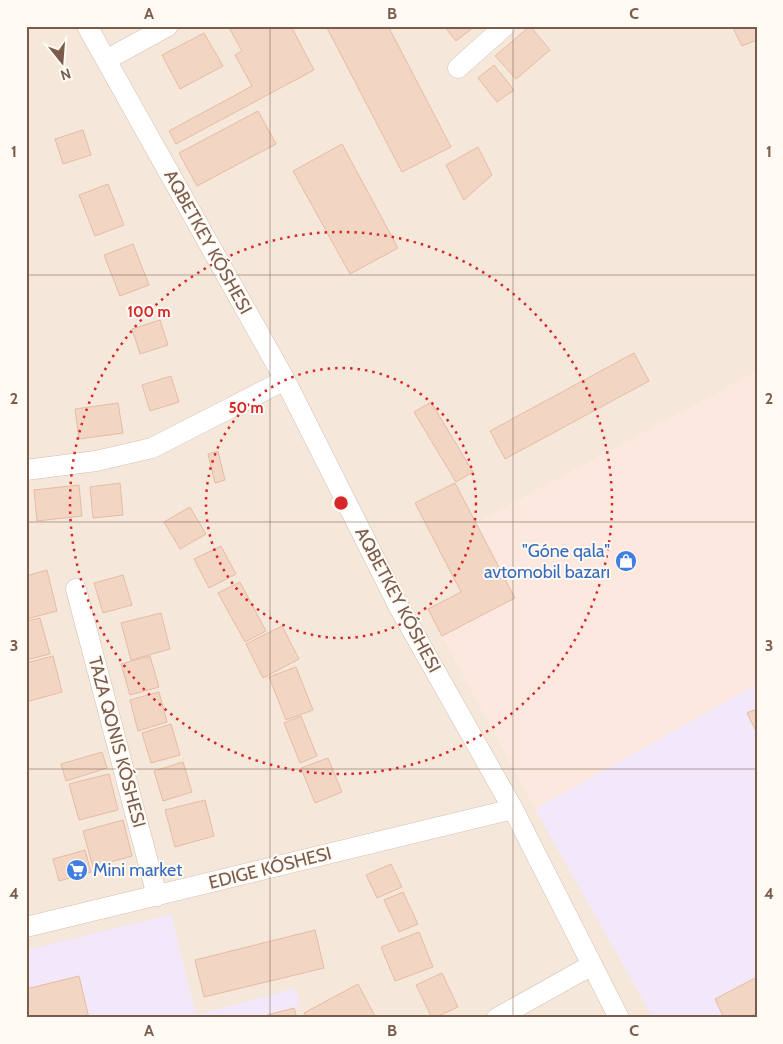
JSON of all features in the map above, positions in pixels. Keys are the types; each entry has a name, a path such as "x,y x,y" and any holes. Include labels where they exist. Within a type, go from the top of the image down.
{"street":[{"name":"AQBETKEY KÓSHESI","path":"87,26 285,380 398,605 513,809 619,1018"},
{"path":"106,60 168,26"},
{"path":"458,68 505,26"},
{"path":"26,470 96,461 152,448 285,380"},
{"path":"76,589 157,896"},
{"name":"EDIGE KÓSHESI","path":"26,927 513,809"},
{"path":"497,1018 592,965"}],"shaded area":[{"path":"26,26 757,26 757,1018 26,1018"},
{"name":"\"Góne qala\" avtomobil bazarı","path":"757,371 757,684 535,809 442,636 515,598 476,523"},
{"path":"757,684 757,1018 653,1018 535,809"},
{"path":"171,914 196,1015 296,988 300,1004 295,1008 297,1018 26,1018 26,950"}],"building":[{"path":"228,26 291,26 314,70 176,144 169,131 252,86 235,55 242,51"},
{"path":"326,26 388,26 451,147 402,172"},
{"path":"444,26 475,26 456,41"},
{"path":"530,26 550,50 516,79 495,56"},
{"path":"736,26 757,26 757,40 742,46 733,28"},
{"path":"204,33 223,66 180,89 162,55"},
{"path":"494,65 514,90 497,102 478,78"},
{"path":"258,111 276,144 197,186 179,153"},
{"path":"83,130 91,155 63,164 55,139"},
{"path":"342,144 398,248 350,274 293,171"},
{"path":"478,147 492,175 464,200 446,165"},
{"path":"108,184 124,225 95,236 79,195"},
{"path":"133,244 149,285 120,296 104,255"},
{"path":"160,320 168,345 140,354 132,329"},
{"path":"634,353 649,381 505,459 490,431"},
{"path":"171,376 179,402 150,411 142,385"},
{"path":"431,402 473,472 456,482 414,412"},
{"path":"118,403 123,433 79,439 75,409"},
{"path":"218,451 225,480 215,483 208,454"},
{"path":"120,483 123,515 93,518 90,487"},
{"path":"455,483 515,598 442,636 428,609 461,592 415,503"},
{"path":"79,485 82,516 37,521 34,490"},
{"path":"190,507 206,534 180,549 164,522"},
{"path":"221,546 236,574 209,588 194,559"},
{"path":"47,570 57,611 26,619 26,576"},
{"path":"123,575 132,605 103,613 94,583"},
{"path":"240,582 266,631 245,642 218,593"},
{"path":"161,613 170,649 131,660 121,623"},
{"path":"40,618 50,654 26,660 26,621"},
{"path":"282,626 299,659 263,678 246,644"},
{"path":"53,656 62,692 26,702 26,663"},
{"path":"150,656 159,687 130,695 121,664"},
{"path":"296,667 313,710 286,720 269,677"},
{"path":"159,692 167,722 138,731 130,700"},
{"path":"757,709 757,733 747,713"},
{"path":"301,716 317,756 300,763 284,723"},
{"path":"171,724 180,755 151,763 142,733"},
{"path":"102,752 107,768 66,781 61,764"},
{"path":"328,758 342,792 315,803 301,768"},
{"path":"183,762 192,792 163,801 154,771"},
{"path":"109,774 118,810 79,820 69,784"},
{"path":"205,800 214,836 175,847 165,810"},
{"path":"123,820 132,856 93,867 83,831"},
{"path":"85,850 91,872 59,881 53,859"},
{"path":"391,864 402,887 377,898 366,875"},
{"path":"403,892 418,924 399,932 384,900"},
{"path":"315,930 324,968 204,997 195,960"},
{"path":"419,932 433,967 395,981 381,947"},
{"path":"442,973 458,1007 432,1018 416,985"},
{"path":"79,976 89,1018 26,1018 26,989"},
{"path":"757,977 757,1013 747,1018 724,1018 715,999"},
{"path":"358,984 376,1018 307,1018 304,1013"},
{"path":"294,1008 297,1018 268,1018 267,1015"}],"place":[{"name":"\"Góne qala\" avtomobil bazarı","path":"626,561"},
{"name":"Mini market","path":"77,870"}]}
